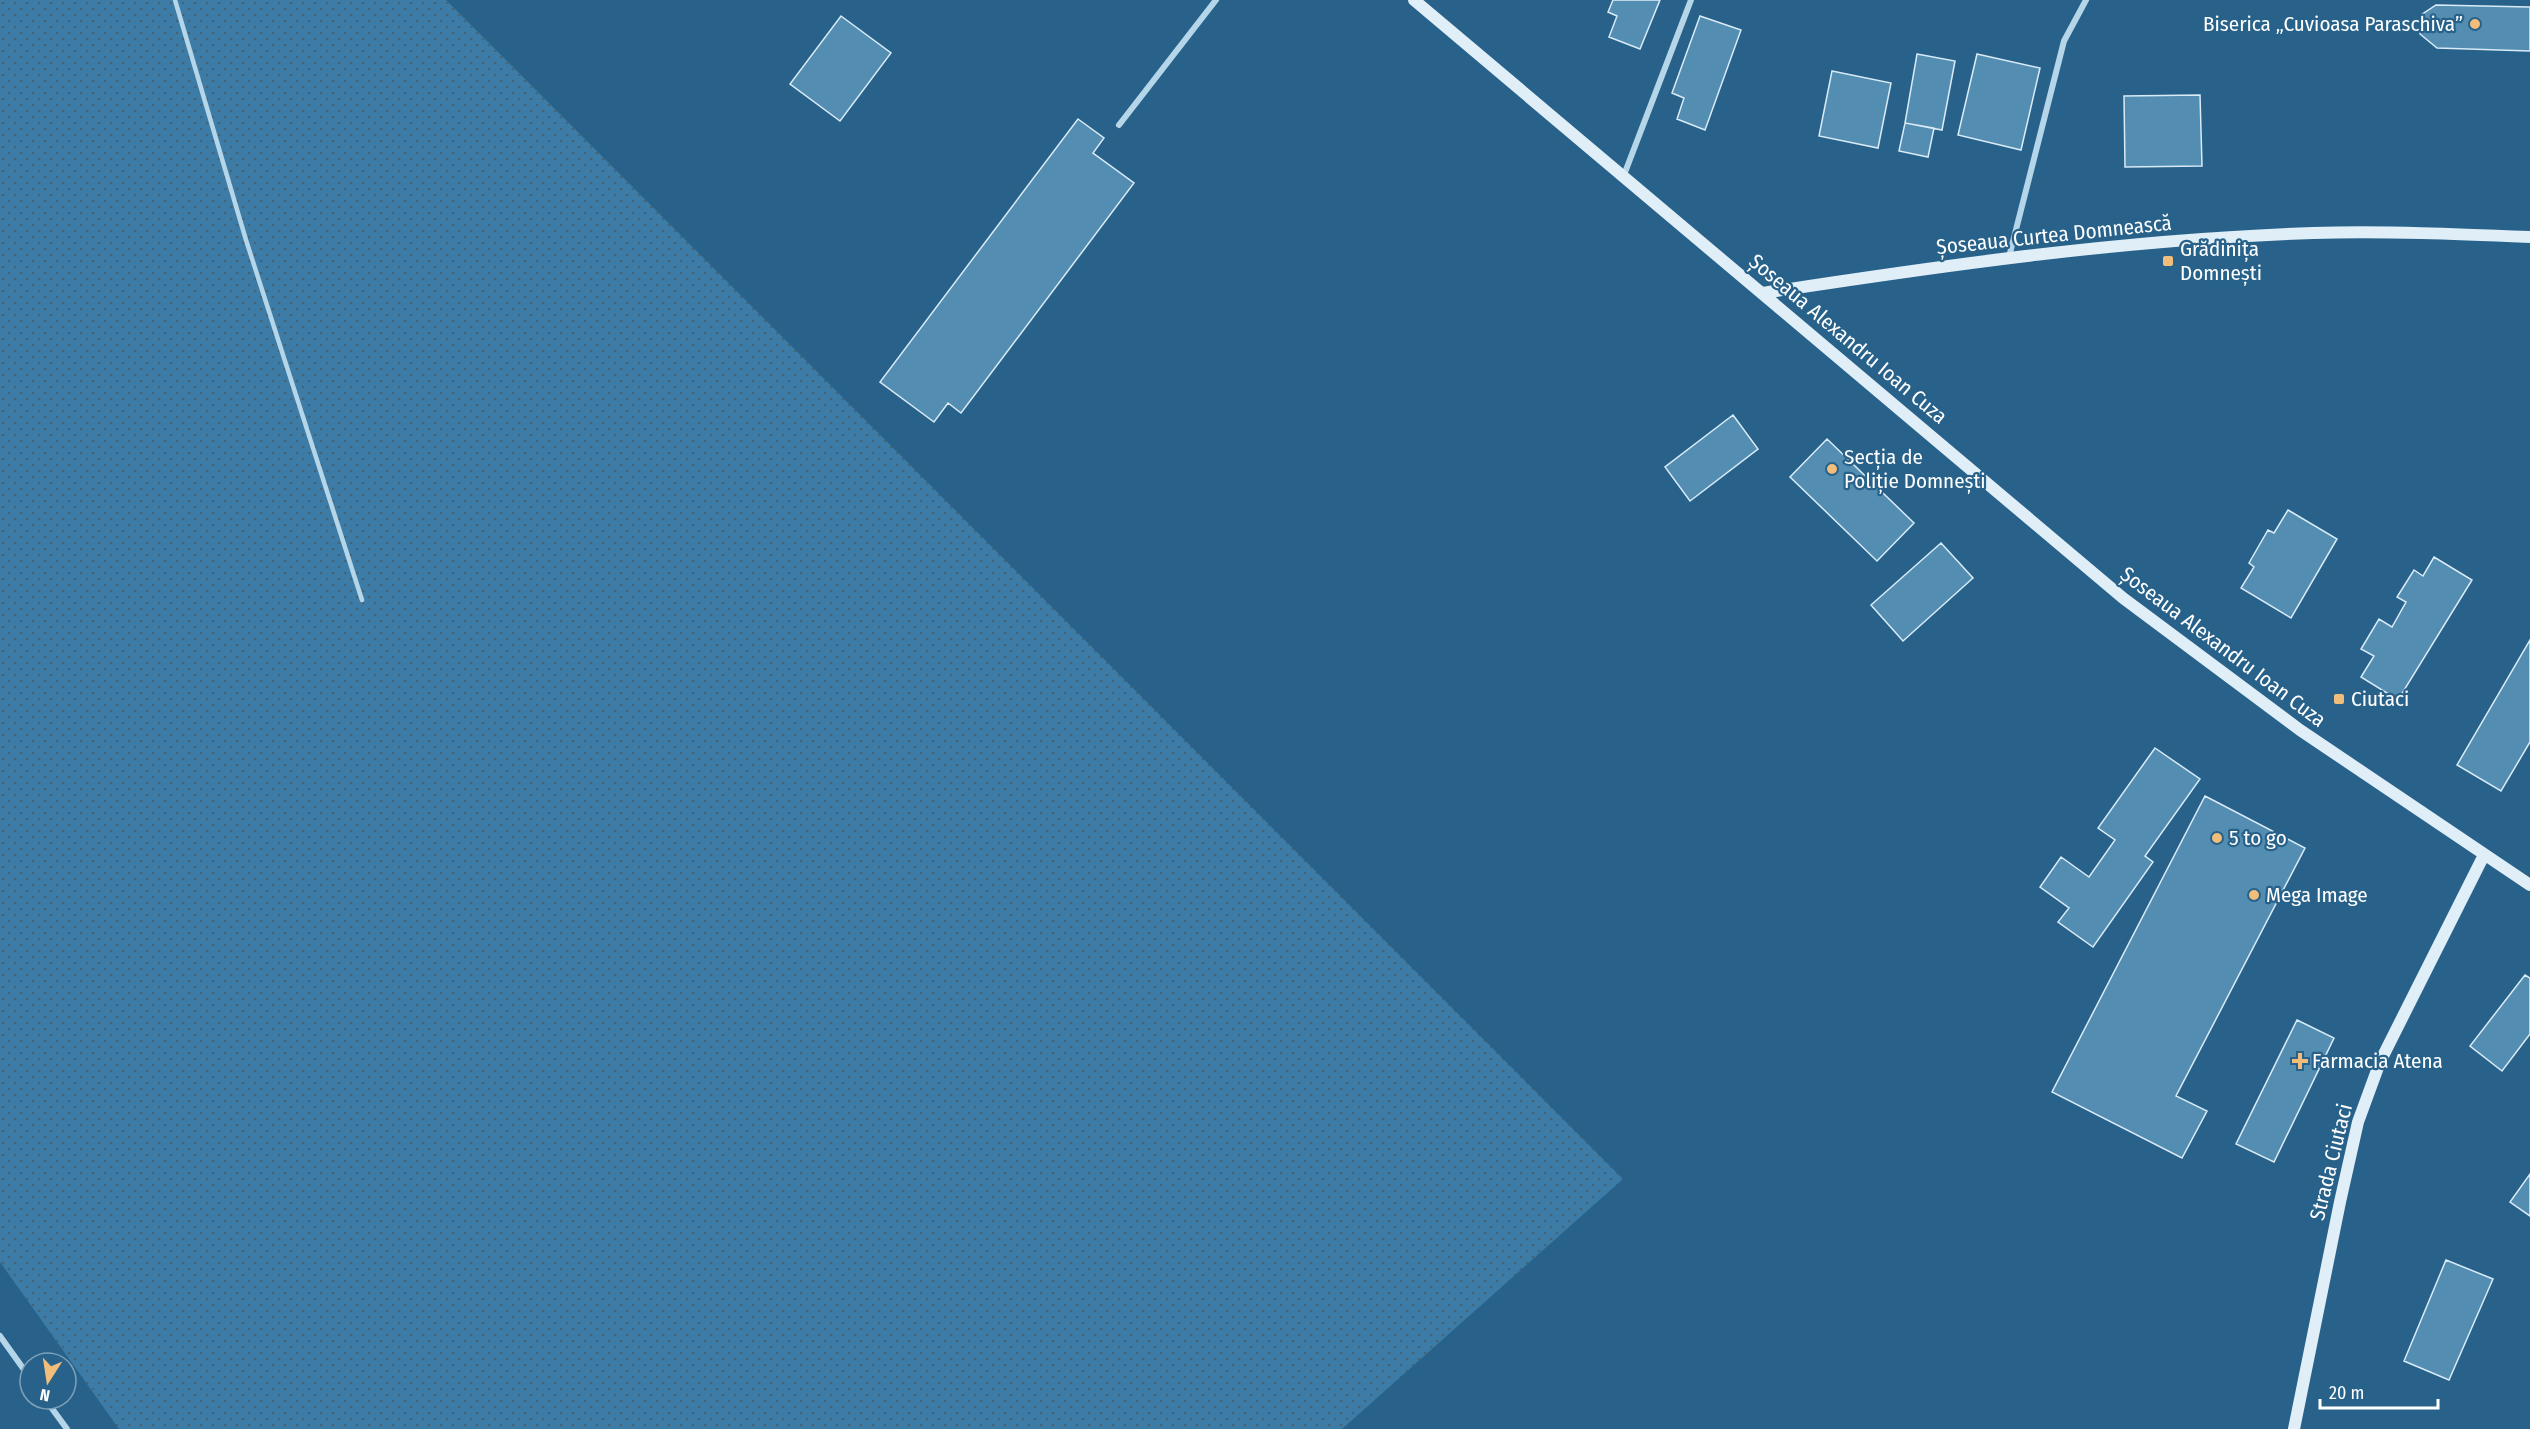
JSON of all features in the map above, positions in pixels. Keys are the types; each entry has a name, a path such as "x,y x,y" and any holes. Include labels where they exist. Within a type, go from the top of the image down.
{"main road":[{"name":"Șoseaua Alexandru Ioan Cuza","path":"1414,0 1763,292 2123,598 2300,730 2530,885"},
{"name":"Șoseaua Curtea Domnească","path":"1763,292 2077,249 2312,233 2530,237"},
{"name":"Strada Ciutaci","path":"2295,1429 2358,1122 2380,1062 2484,855"}],"street":[{"path":"1119,125 1216,0"},
{"path":"1624,175 1691,0"},
{"path":"2009,257 2064,40 2086,0"},
{"path":"0,1336 18,1361"},
{"path":"54,1411 67,1429"}],"lane":[{"path":"175,0 246,240 362,600"}],"shaded area":[{"path":"0,0 446,0 1623,1179 1342,1429 119,1429 78,1371 78,1351 63,1351 0,1262"}],"building":[{"path":"1613,0 1660,0 1640,49 1609,37 1617,16 1608,12"},
{"name":"Biserica „Cuvioasa Paraschiva”","path":"2436,5 2530,7 2530,51 2437,48 2420,34 2421,15"},
{"path":"841,16 891,53 840,121 790,84"},
{"path":"1700,16 1741,30 1705,130 1677,119 1684,98 1672,93"},
{"path":"1917,54 1955,61 1942,130 1905,123"},
{"path":"1977,54 2040,68 2021,150 1958,135"},
{"path":"1832,71 1891,83 1878,148 1819,136"},
{"path":"2200,95 2202,166 2125,167 2124,96"},
{"path":"1078,119 1104,138 1093,153 1134,183 961,413 948,403 934,422 880,382"},
{"path":"1905,123 1934,128 1928,157 1899,151"},
{"path":"1733,415 1758,449 1690,501 1665,467"},
{"path":"1827,439 1914,523 1877,561 1790,477"},
{"path":"2288,510 2337,539 2291,618 2241,588 2254,567 2249,563 2268,530 2274,533"},
{"path":"1941,543 1973,578 1903,641 1871,605"},
{"path":"2434,557 2472,580 2398,700 2361,677 2374,656 2361,649 2379,619 2392,627 2406,602 2397,597 2414,570 2423,576"},
{"path":"2530,640 2530,742 2501,791 2457,765"},
{"path":"2155,748 2200,779 2145,856 2153,862 2093,947 2058,922 2069,908 2040,887 2061,857 2089,877 2115,840 2098,828"},
{"path":"2205,796 2305,848 2176,1096 2207,1111 2182,1158 2052,1092"},
{"path":"2525,975 2530,978 2530,1034 2502,1071 2470,1046"},
{"path":"2297,1020 2334,1038 2274,1162 2236,1144"},
{"path":"2530,1174 2530,1216 2510,1202"},
{"path":"2446,1260 2493,1279 2449,1380 2404,1361"}],"place":[{"name":"Biserica „Cuvioasa Paraschiva”","path":"2475,24"},
{"name":"Grădinița Domnești","path":"2168,261"},
{"name":"Secția de Poliție Domnești","path":"1832,469"},
{"name":"Ciutaci","path":"2339,699"},
{"name":"5 to go","path":"2217,838"},
{"name":"Mega Image","path":"2254,895"},
{"name":"Farmacia Atena","path":"2300,1061"}]}
